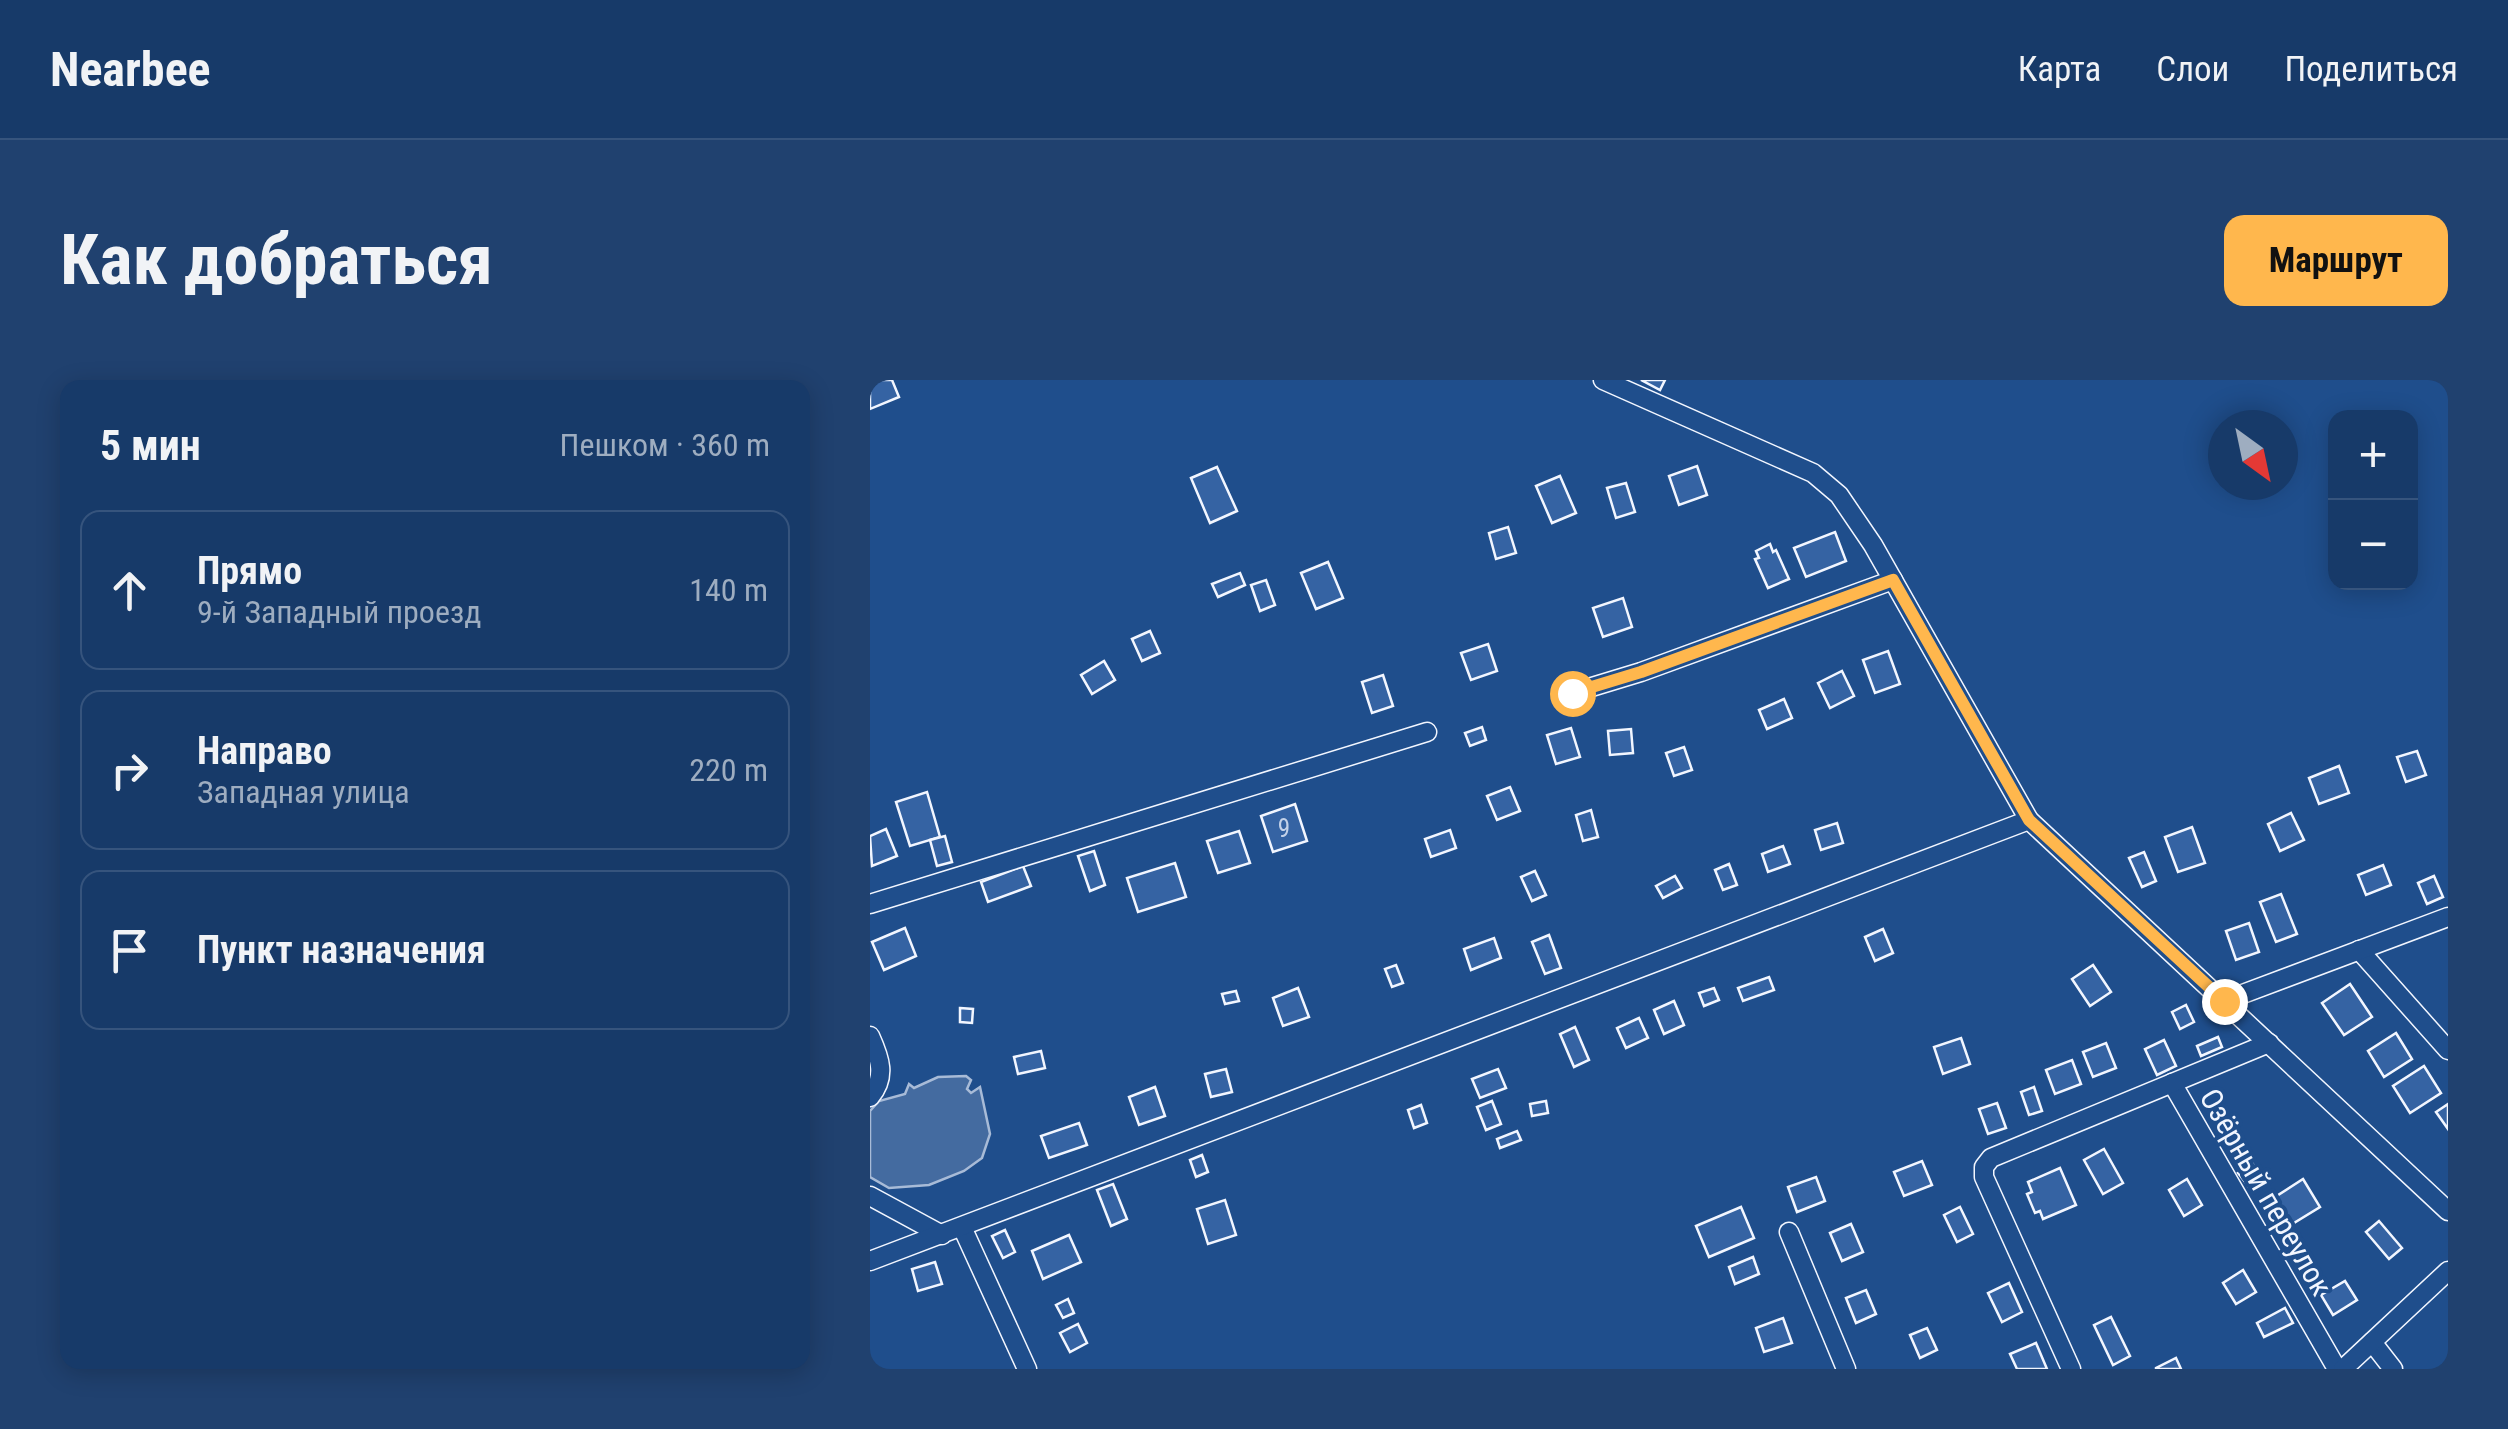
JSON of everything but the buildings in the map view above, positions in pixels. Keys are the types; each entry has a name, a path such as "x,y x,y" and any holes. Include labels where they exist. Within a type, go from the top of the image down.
{"street":[{"path":"1603,380 1813,473 1839,495 1893,580 2029,820 2448,1211"},
{"path":"1572,693 1641,672 1893,580"},
{"path":"870,904 1427,732"},
{"path":"870,1262 2029,820"},
{"path":"2224,1001 2448,917"},
{"path":"2359,950 2448,1050"},
{"path":"870,1036 881,1060 880,1086 870,1097"},
{"path":"2172,1083 2269,1043"},
{"name":"Озёрный переулок","path":"2071,1369 1984,1177 1984,1166 1991,1158 2172,1083 2340,1369"},
{"path":"870,1196 942,1235"},
{"path":"962,1227 1027,1369"},
{"path":"1789,1232 1846,1369"},
{"path":"2340,1369 2448,1271"},
{"path":"2372,1342 2392,1369"}],"water":[{"path":"966,1076 971,1080 967,1089 971,1093 980,1087 990,1134 982,1158 964,1171 929,1185 889,1188 870,1177 870,1111 879,1101 905,1094 909,1084 914,1088 938,1077"}],"route":[{"path":"1572,693 1641,672 1893,580 2029,820 2224,1001"}]}
